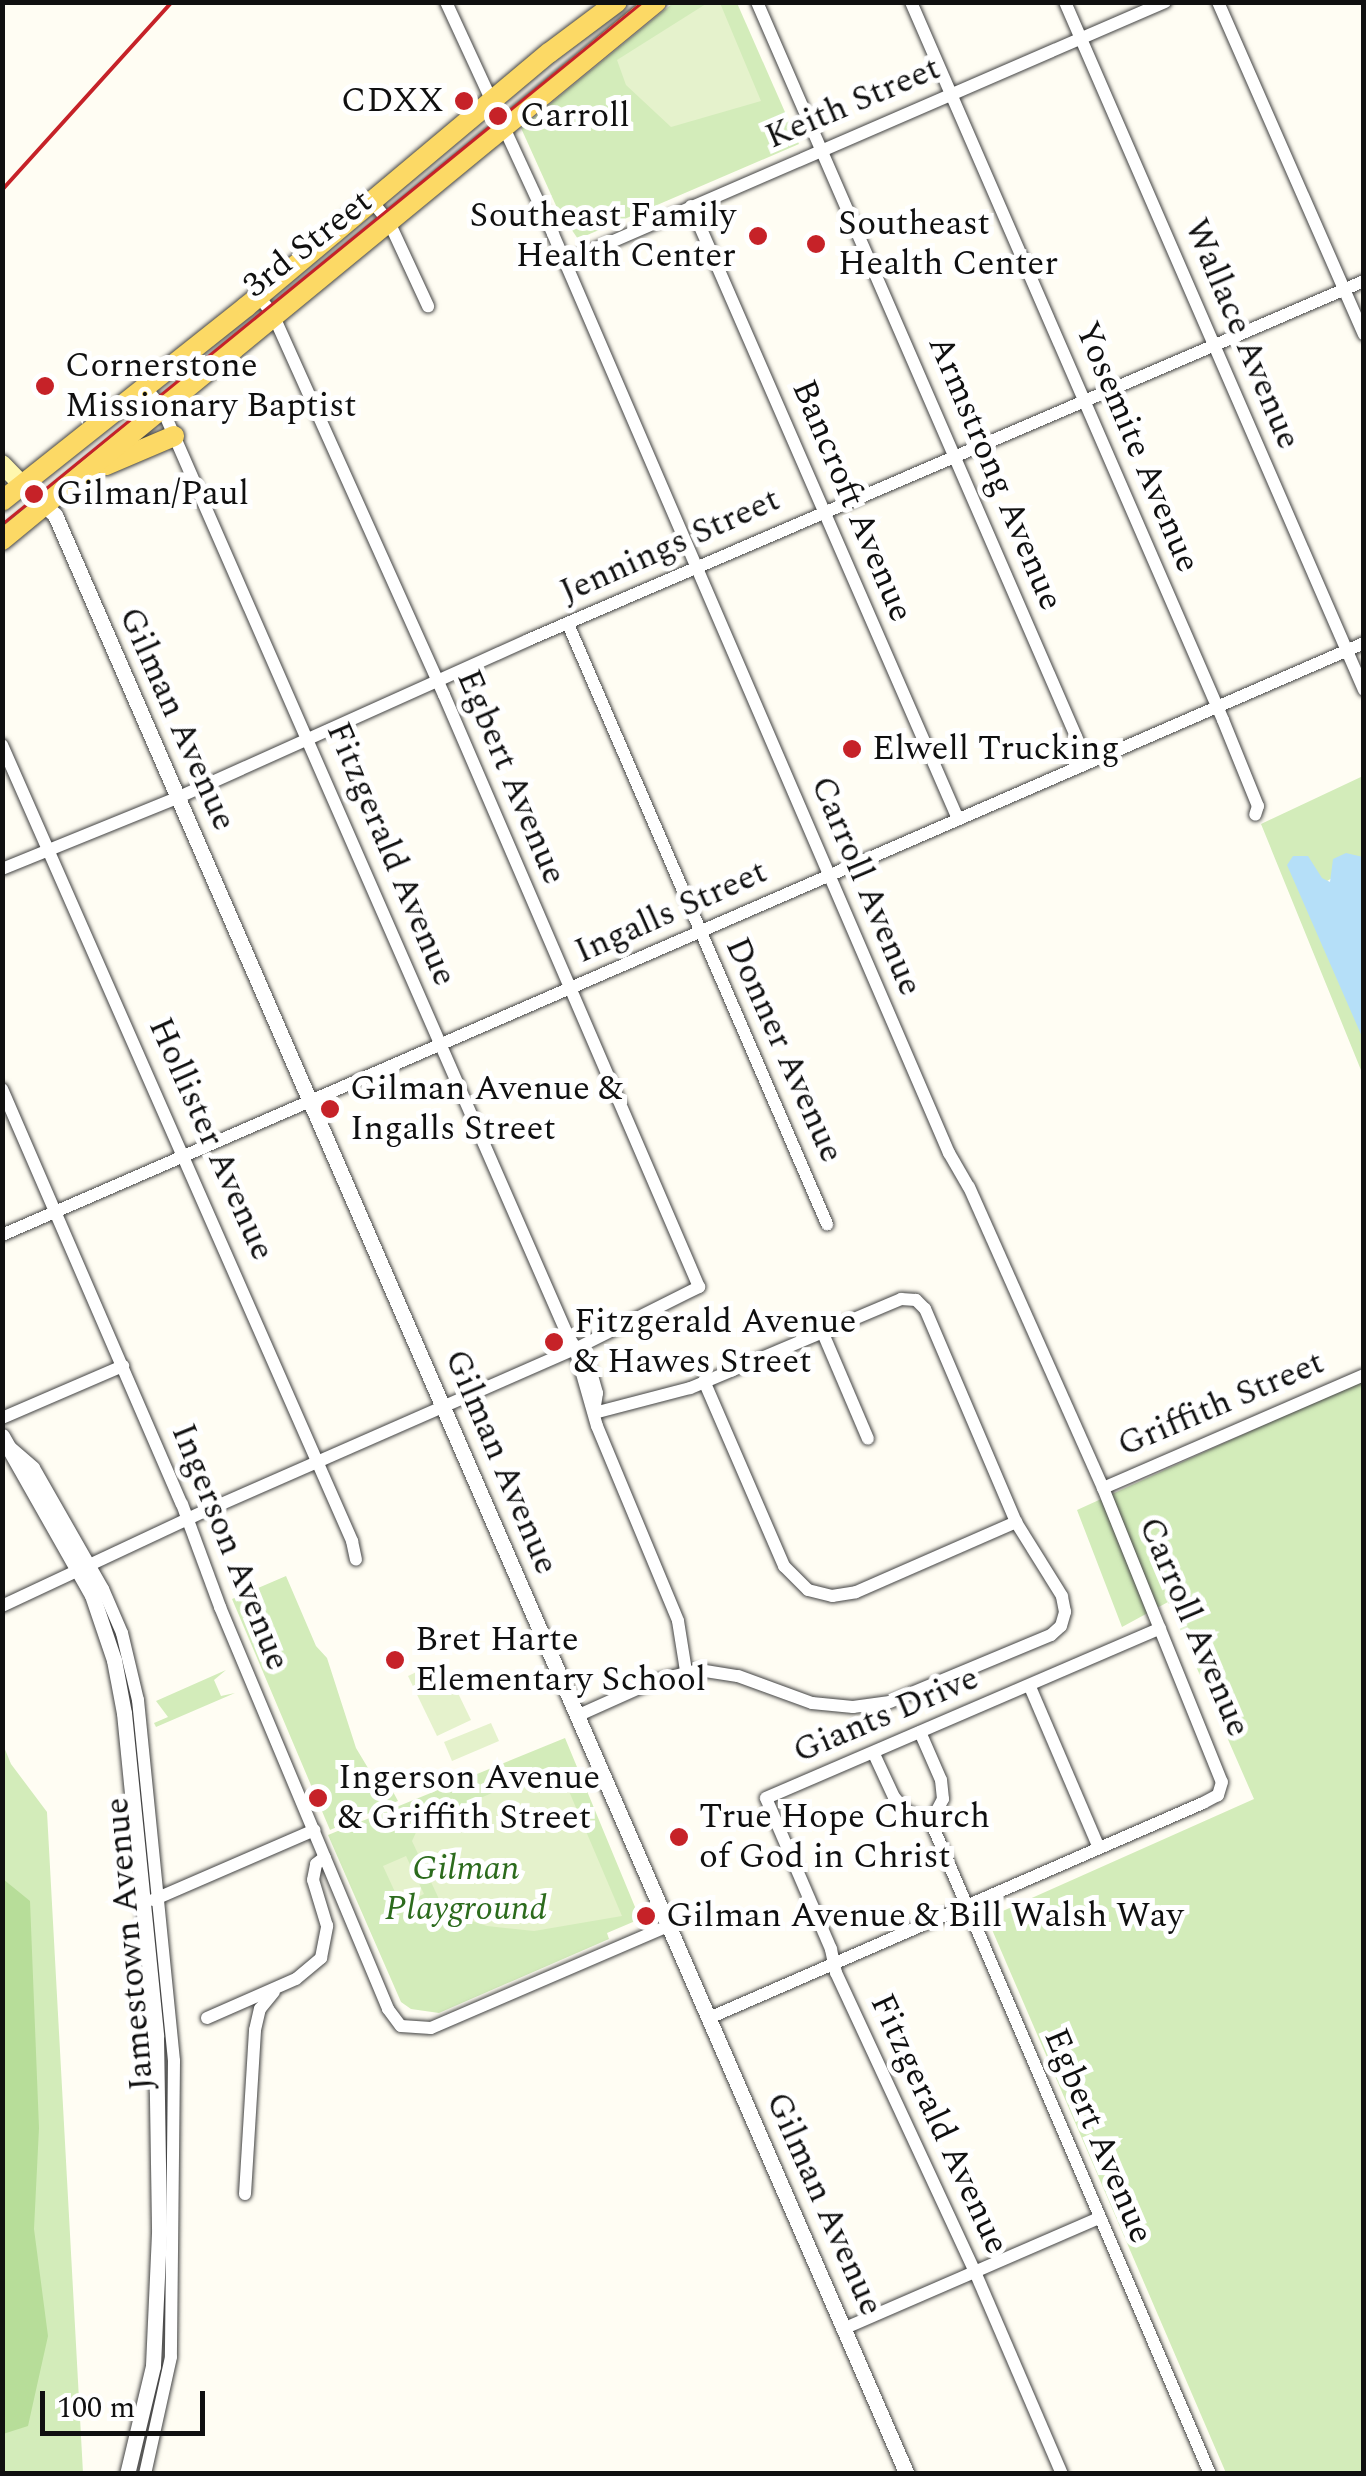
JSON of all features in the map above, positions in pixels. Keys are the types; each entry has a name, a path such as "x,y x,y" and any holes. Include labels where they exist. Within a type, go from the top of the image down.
{"main road":[{"name":"3rd Street","path":"2,540 656,2"},
{"name":"3rd Street","path":"2,501 610,5"},
{"path":"81,476 174,436"},
{"path":"2,464 22,485"}],"street":[{"name":"Carroll Avenue","path":"446,2 494,99 828,876 1103,1488 1218,1762 1222,1782 1218,1794 1099,1848"},
{"name":"Armstrong Avenue","path":"757,2 1080,748"},
{"name":"Yosemite Avenue","path":"911,2 1217,707 1256,810"},
{"name":"Wallace Avenue","path":"1064,2 1364,690"},
{"name":"Keith Street","path":"565,262 1165,2"},
{"path":"1218,2 1364,334"},
{"path":"610,5 624,31"},
{"path":"371,200 389,222 428,306"},
{"name":"Bancroft Avenue","path":"691,206 958,819"},
{"name":"Jennings Street","path":"2,869 179,797 955,455 1364,281"},
{"name":"Egbert Avenue","path":"258,296 273,314 438,682 699,1286 575,1349"},
{"name":"Fitzgerald Avenue","path":"145,386 162,408 575,1349 594,1412 673,1607 686,1671"},
{"name":"Gilman Avenue","path":"22,485 55,515 907,2474"},
{"name":"Donner Avenue","path":"568,624 827,1224"},
{"name":"Ingalls Street","path":"2,1235 312,1104 1364,642"},
{"name":"Hollister Avenue","path":"2,744 319,1463 352,1541 356,1560"},
{"name":"Ingerson Avenue","path":"2,1089 188,1519 220,1607 388,2009 401,2026 430,2028 668,1926"},
{"path":"579,1715 686,1671 725,1672 812,1703 872,1706 926,1690 1051,1635 1064,1620 1065,1604 1016,1522 920,1304 900,1299 704,1381 594,1412"},
{"path":"822,1332 868,1439"},
{"path":"2,1606 188,1519 575,1349"},
{"path":"2,1418 123,1366"},
{"name":"Griffith Street","path":"1103,1488 1364,1375"},
{"path":"704,1381 784,1566 808,1590 832,1596 856,1592 1016,1522"},
{"name":"Jamestown Avenue","path":"5,1440 84,1567 119,1680 151,1901 164,2032 171,2358 145,2474"},
{"name":"Giants Drive","path":"766,1798 1160,1628"},
{"path":"709,2018 1099,1848 1030,1687"},
{"path":"874,1754 894,1798 906,1812 931,1822 942,1799 941,1780 920,1732"},
{"name":"Fitzgerald Avenue","path":"766,1798 834,1964 975,2272 1062,2474"},
{"name":"Egbert Avenue","path":"931,1822 1210,2474"},
{"path":"151,1901 316,1830"},
{"path":"207,2018 314,1967 325,1949 327,1926 313,1880 316,1864 325,1857"},
{"path":"245,2194 257,2018 266,2000 284,1984"},
{"path":"845,2328 1100,2218"},
{"name":"Jamestown Avenue","path":"127,2474 153,2366 166,2234"}],"green space":[{"path":"709,2 720,3 761,101 671,127 626,85 617,60"},
{"path":"673,3 737,3 799,144 578,239 558,210 521,128"},
{"path":"1363,776 1363,879 1339,874 1305,894 1363,1031 1363,1075 1261,824"},
{"path":"1363,1380 1363,2473 1226,2473 987,1918 1254,1799 1168,1602 1122,1627 1077,1510"},
{"path":"286,1576 316,1646 327,1658 356,1748 377,1783 391,1788 398,1801 330,1830 232,1599"},
{"path":"442,1660 471,1720 437,1736 408,1676"},
{"path":"226,1670 214,1680 221,1696 235,1693 156,1727 154,1723 168,1717 156,1701"},
{"path":"491,1723 499,1741 452,1761 444,1742"},
{"name":"Gilman Playground","path":"565,1738 640,1919 607,1933 609,1939 439,2013 411,2009 401,2002 328,1835"},
{"path":"2,1742 11,1764 47,1812 83,2473 3,2473"},
{"path":"552,1767 560,1770 622,1916 534,1931 487,1926 445,1912 412,1841 420,1824"},
{"path":"406,1856 424,1894 401,1905 383,1866"},
{"path":"3,1879 30,1901 39,2128 34,2229 48,2336 28,2426 3,2434"}],"water":[{"path":"1346,853 1363,857 1363,1039 1287,865 1293,856 1308,856 1322,878 1330,882 1333,859"}],"tram line":[{"path":"2,524 642,2"}],"railway":[{"path":"2,190 172,2"}],"place":[{"name":"CDXX","path":"464,101"},
{"name":"Carroll","path":"498,116"},
{"name":"Southeast Family Health Center","path":"758,236"},
{"name":"Southeast Health Center","path":"816,244"},
{"name":"Cornerstone Missionary Baptist","path":"45,386"},
{"name":"Gilman/Paul","path":"34,494"},
{"name":"Elwell Trucking","path":"852,749"},
{"name":"Gilman Avenue & Ingalls Street","path":"330,1109"},
{"name":"Fitzgerald Avenue & Hawes Street","path":"554,1342"},
{"name":"Bret Harte Elementary School","path":"395,1660"},
{"name":"Ingerson Avenue & Griffith Street","path":"318,1798"},
{"name":"True Hope Church of God in Christ","path":"679,1837"},
{"name":"Gilman Avenue & Bill Walsh Way","path":"646,1916"}]}
